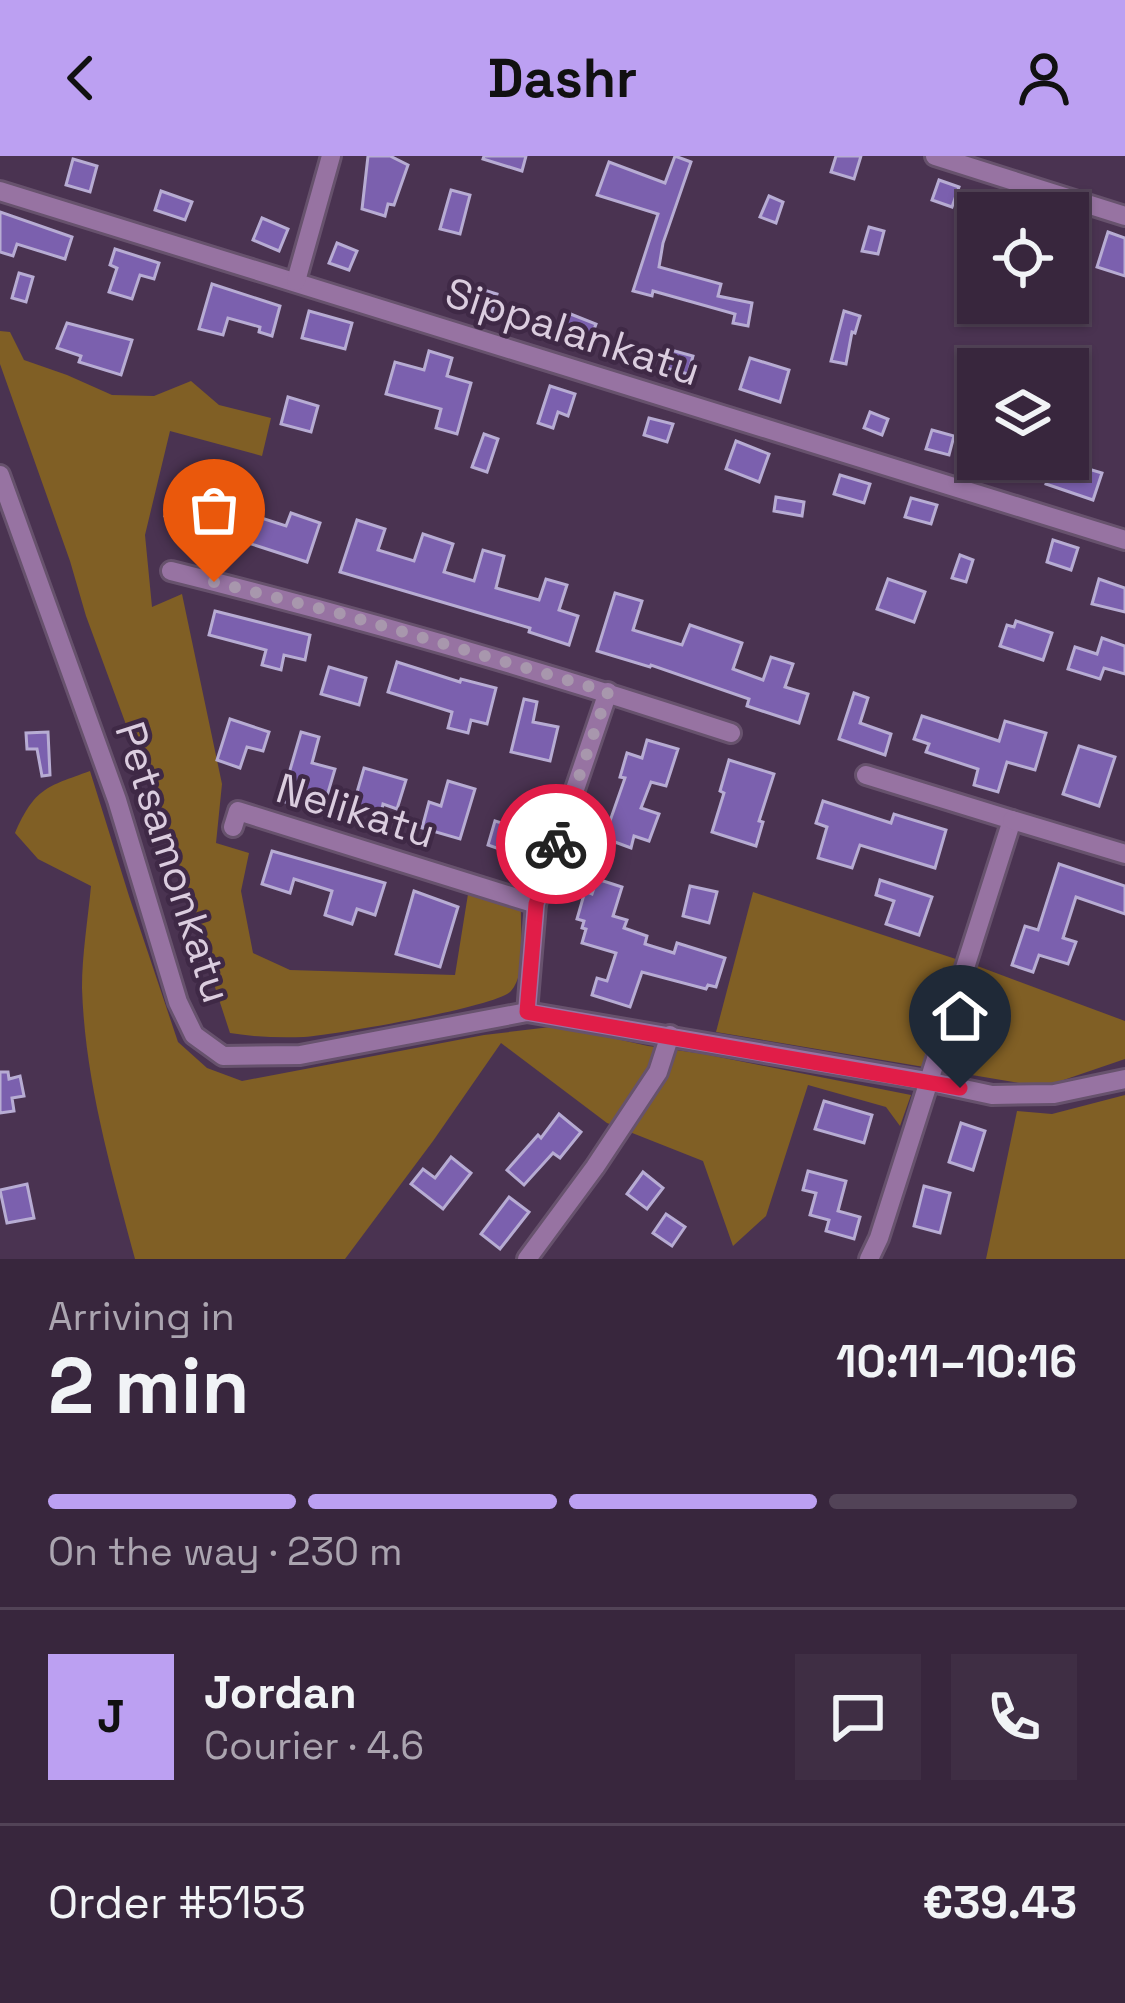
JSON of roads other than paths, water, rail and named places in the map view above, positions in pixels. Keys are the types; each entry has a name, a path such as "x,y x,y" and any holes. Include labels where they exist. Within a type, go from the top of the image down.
{"street":[{"path":"296,281 331,156"},
{"path":"935,156 991,164 1125,216"},
{"name":"Sippalankatu","path":"0,191 1125,540"},
{"name":"Petsamonkatu","path":"0,475 117,800 178,1002 194,1036 223,1056 300,1055 527,1012 992,1095 1054,1094 1125,1078"},
{"path":"171,571 342,614 731,733"},
{"path":"527,1012 536,904 608,692"},
{"path":"866,776 1125,854"},
{"name":"Nelikatu","path":"233,827 238,812 536,904"},
{"path":"869,1259 1012,820"},
{"path":"527,1259 596,1168 658,1072 670,1035"}]}
